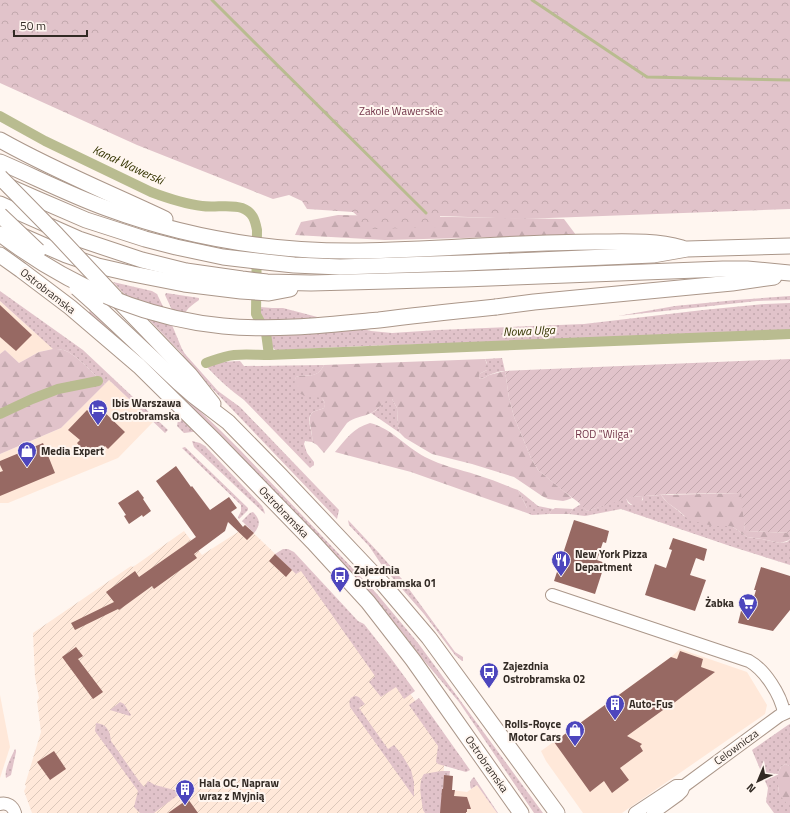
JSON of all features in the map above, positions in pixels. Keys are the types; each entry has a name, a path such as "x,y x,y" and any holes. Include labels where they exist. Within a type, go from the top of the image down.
{"main road":[{"path":"0,140 97,188 191,231 208,237"},
{"path":"0,162 108,209 160,226 208,237 267,247 361,251 567,242 656,242 687,249"},
{"path":"0,177 190,375 228,422"},
{"path":"0,182 86,220 134,236 223,257 306,266 340,267 464,263 653,255 687,249 790,246"},
{"path":"0,204 79,239 142,260 242,285"},
{"name":"Ostrobramska","path":"0,216 178,382 228,422 354,553 407,611 432,643 557,813"},
{"path":"0,226 66,255 98,266 184,284 268,287 327,283 723,269 747,269 790,273"},
{"path":"0,234 50,268 93,290 121,302 144,310 179,319 241,327 288,328 338,324 534,302 732,283 757,280 790,273"},
{"name":"Ostrobramska","path":"0,255 70,307 139,366 214,440 364,597 413,660 521,813"}],"street":[{"path":"552,595 749,661 762,670 780,700 783,708 787,712"},
{"name":"Celownicza","path":"653,813 678,795 684,786 779,716 787,712"},
{"name":"Celownicza","path":"635,813 676,786 684,786"},
{"path":"0,804 10,805 15,813"}],"shaded area":[{"path":"0,301 53,349 39,352 19,363 5,350 0,354"},
{"path":"109,380 153,422 118,458 8,503 0,503 0,454 61,428"},
{"path":"245,525 292,570 306,566 389,664 446,744 440,813 32,813 24,791 41,732 37,701 39,698 35,677 33,633 131,566 133,567 184,531 202,555 238,532"},
{"path":"680,649 747,672 767,705 765,714 622,813 583,813 546,761 541,751"},
{"path":"0,695 10,747 0,778"},
{"path":"477,785 497,813 440,813 442,789 467,792"}],"green space":[{"name":"Zakole Wawerskie","path":"0,0 790,0 790,209 522,219 440,216 440,227 366,228 362,225 360,218 353,212 307,209 302,201 289,195 273,199 137,145 0,83"},
{"path":"338,215 564,219 576,235 385,240 295,235 301,222"},
{"path":"113,282 152,291 157,294 185,354 218,391 240,407 339,510 337,519 182,357 183,355"},
{"path":"0,291 83,350 168,430 165,433 109,380 105,384 71,353 53,349 0,301"},
{"path":"166,293 199,298 199,300 186,311 180,327 165,295"},
{"path":"790,296 790,300 757,301 618,316 675,306"},
{"path":"790,303 790,330 541,341 364,346 277,351 273,348 260,316 260,307 283,308 371,331 392,333 584,324 703,310"},
{"path":"90,311 142,359 144,358 220,430 377,594 418,643 543,813 534,813 459,702 368,592 167,383 87,314"},
{"path":"53,349 71,353 105,384 61,428 0,454 0,354 5,350 19,363 39,352"},
{"path":"502,358 505,371 501,371 480,379 479,374 487,370 487,363 485,359"},
{"path":"485,359 488,367 487,370 479,374 480,379 505,371 509,398 514,417 531,458 538,470 572,498 563,501 548,499 514,477 432,454 405,438 400,433 397,408 392,399 386,401 371,413 353,419 347,423 324,453 312,442 310,416 313,412 324,408 325,404 321,398 309,397 300,394 295,385 296,377 318,373 324,365"},
{"name":"ROD \"Wilga\"","path":"790,359 790,533 745,531 741,493 671,494 632,497 587,511 538,470 531,458 514,417 509,398 505,371"},
{"path":"240,361 244,366 324,365 318,373 296,377 295,381 315,397 321,397 325,404 324,408 312,413 309,419 312,442 305,441 304,444 307,453 314,462 314,465 310,468 244,400 224,384 207,367 220,362"},
{"path":"387,399 392,399 397,408 400,433 371,413"},
{"path":"177,414 197,432 184,433 177,426"},
{"path":"370,423 378,425 392,433 418,453 431,460 487,478 518,490 527,508 527,513 411,472 335,452 346,438 354,431"},
{"path":"192,441 205,446 262,506 265,514 194,447"},
{"path":"185,447 248,508 248,510 239,519 238,517 241,511 241,505 182,448"},
{"path":"518,490 538,506 553,509 549,514 532,515 527,513 527,508"},
{"path":"742,493 745,531 790,533 790,539 780,543 747,537 733,527 713,526 689,520 668,503 661,495"},
{"path":"661,495 684,516 733,527 747,537 780,543 787,542 790,539 790,565 621,509 585,516 569,514 573,509 581,504 587,511 626,498 628,503 631,505 643,500 643,496"},
{"path":"643,496 641,502 636,505 628,502 626,498 631,497"},
{"path":"555,508 573,509 569,514 549,514"},
{"path":"253,512 259,522 259,525 254,533 242,521"},
{"path":"348,520 401,578 455,652 463,657 463,661 455,655 424,614 383,567 369,546 349,525"},
{"path":"283,549 288,549 294,552 358,621 364,624 415,691 404,699 396,687 381,697 369,682 375,676 301,571 296,574 275,554"},
{"path":"355,696 359,697 365,704 359,708 388,749 394,745 411,770 414,782 414,797 350,707 350,700"},
{"path":"419,698 470,770 466,772 438,764 436,762 438,746 409,705"},
{"path":"120,702 124,704 131,715 130,716 110,710"},
{"path":"96,723 105,726 110,734 111,741 144,787 148,781 155,785 182,792 154,813 140,813 134,807 138,791 95,731"},
{"path":"790,724 790,766 785,764 781,767 778,773 778,785 779,793 787,803 790,803 790,813 774,813 766,802 768,788 752,750"},
{"path":"15,749 16,752 11,775 6,778 7,767"},
{"path":"785,764 790,766 790,803 787,803 779,793 778,773 781,767"},
{"path":"450,771 449,779 444,779 441,813 425,813 423,810 420,792 422,778 424,774"},
{"path":"474,777 498,813 477,785 471,789 470,782"}],"building":[{"path":"0,305 32,335 16,351 0,337"},
{"path":"99,407 125,432 108,449 105,446 102,449 99,446 96,449 89,449 86,446 83,450 77,443 80,440 68,430 87,410 92,415"},
{"name":"Media Expert","path":"43,443 55,473 0,496 0,472 3,471 0,461"},
{"path":"176,466 210,510 229,497 237,508 231,512 243,527 245,525 254,533 247,540 228,522 225,531 194,554 197,558 154,589 152,586 119,610 118,609 75,630 71,623 114,602 106,592 135,571 139,577 196,537 156,481"},
{"path":"138,490 151,511 129,524 124,516 126,515 118,503"},
{"path":"574,520 609,531 606,543 603,542 597,560 605,563 595,594 554,581"},
{"path":"673,538 707,549 704,561 696,558 690,575 706,580 695,611 645,595 655,564 666,568 672,550 669,549"},
{"path":"275,554 292,570 286,577 269,561"},
{"path":"761,567 790,576 790,610 773,631 738,623 742,607 750,610"},
{"path":"76,647 83,656 78,659 103,692 93,699 62,657"},
{"name":"Auto-Fus","path":"680,651 703,659 701,667 715,672 627,736 642,744 640,746 643,751 620,768 629,780 612,793 604,781 590,792 554,742 671,657 677,659"},
{"path":"54,751 66,769 50,780 37,762"},
{"path":"444,775 453,776 452,790 455,790 454,796 467,797 471,809 467,809 466,813 440,813"},
{"name":"Hala OC, Napraw wraz z Myjnią","path":"188,799 198,813 168,813"}],"waterway":[{"path":"212,0 426,213"},
{"path":"532,0 647,77 790,80"},
{"name":"Kanał Wawerski","path":"0,116 45,141 151,192 169,199 189,204 237,207 249,212 254,220 257,230 256,314 266,333 269,355"},
{"name":"Nowa Ulga","path":"206,363 227,356 238,355 790,334"},
{"path":"0,414 58,389 98,381"}],"place":[{"name":"Ibis Warszawa Ostrobramska","path":"98,426"},
{"name":"Media Expert","path":"27,468"},
{"name":"New York Pizza Department","path":"561,577"},
{"name":"Zajezdnia Ostrobramska 01","path":"340,593"},
{"name":"Żabka","path":"748,620"},
{"name":"Zajezdnia Ostrobramska 02","path":"489,689"},
{"name":"Auto-Fus","path":"615,721"},
{"name":"Rolls-Royce Motor Cars","path":"575,747"},
{"name":"Hala OC, Napraw wraz z Myjnią","path":"185,806"}]}
